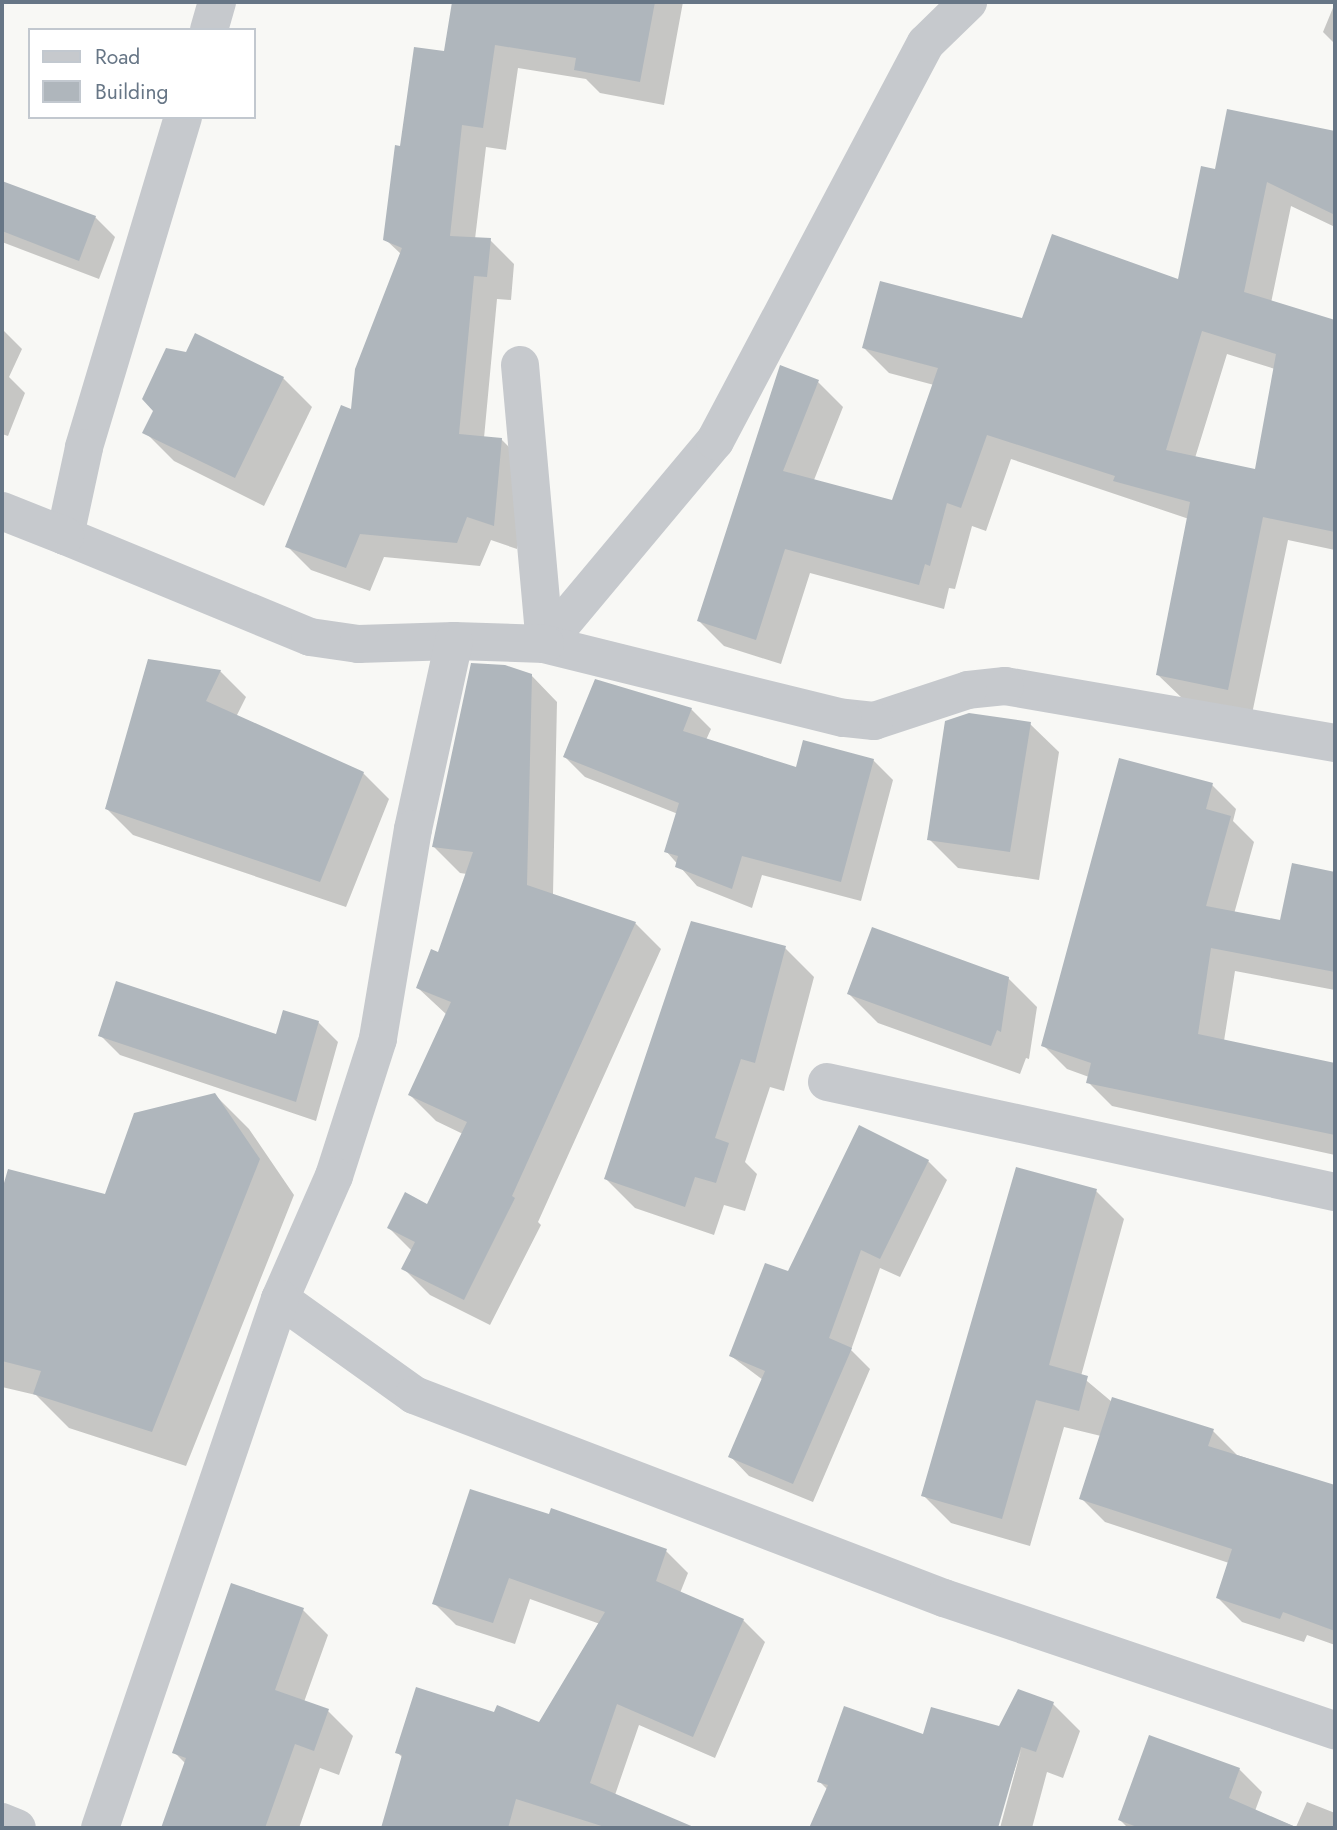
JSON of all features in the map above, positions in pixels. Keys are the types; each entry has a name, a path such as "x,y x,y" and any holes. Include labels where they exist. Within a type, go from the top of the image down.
{"street":[{"path":"210,28 217,2"},
{"path":"545,644 715,441 926,43 968,2"},
{"path":"65,536 84,448 182,119"},
{"path":"520,365 545,644"},
{"path":"2,511 310,637 358,644 454,641 545,644 843,718 874,721 968,690 1005,686 1335,743"},
{"path":"100,1828 280,1299 334,1177 378,1039 414,829 454,641"},
{"path":"827,1082 1335,1192"},
{"path":"280,1299 414,1395 944,1598 1335,1730"},
{"path":"2,1822 18,1828"}],"building":[{"path":"452,2 655,2 640,82 574,70 576,58 495,45 483,128 462,125 450,236 491,238 487,277 474,276 459,434 502,438 494,526 467,517 457,543 360,534 346,568 285,547 341,405 351,409 355,369 402,248 383,240 395,145 400,146 414,47 444,51"},
{"path":"1227,109 1335,131 1335,215 1267,182 1244,292 1335,320 1335,532 1263,517 1228,690 1156,675 1190,502 1113,481 1115,476 987,435 961,508 947,503 930,566 925,564 919,585 785,549 756,640 697,621 780,365 819,380 783,471 892,500 938,368 862,348 880,281 1022,318 1052,234 1178,279 1201,166 1215,169","holes":["1202,331 1276,354 1255,469 1166,450"]},
{"path":"2,181 96,216 79,261 2,231"},
{"path":"195,333 284,377 235,478 142,433 153,411 142,399 166,348 186,352"},
{"path":"148,659 221,670 206,701 364,772 320,882 105,809"},
{"path":"471,663 505,665 532,674 527,885 636,922 512,1196 515,1198 464,1300 401,1269 415,1242 387,1228 405,1192 427,1204 467,1122 408,1095 451,1002 416,988 431,949 438,952 473,852 432,847"},
{"path":"595,679 692,708 683,731 796,767 803,740 874,759 841,882 742,856 732,889 675,867 678,856 664,852 679,803 563,757"},
{"path":"969,713 1031,722 1010,852 927,840 945,721"},
{"path":"1119,758 1213,783 1206,809 1231,816 1206,906 1280,920 1292,863 1335,872 1335,972 1211,948 1198,1034 1335,1063 1335,1135 1086,1083 1091,1063 1041,1046"},
{"path":"691,921 786,946 755,1063 741,1059 715,1138 729,1143 716,1183 695,1177 685,1207 604,1179"},
{"path":"872,927 1009,977 1001,1032 997,1030 991,1046 847,994"},
{"path":"116,981 276,1034 283,1010 319,1021 296,1102 98,1036"},
{"path":"215,1093 260,1159 152,1432 33,1394 41,1371 2,1361 2,1190 8,1169 105,1194 134,1113"},
{"path":"859,1125 929,1160 880,1259 861,1250 829,1338 852,1348 793,1484 728,1457 765,1371 729,1356 765,1263 788,1271"},
{"path":"1016,1167 1097,1189 1049,1365 1088,1376 1079,1411 1036,1400 1002,1519 921,1496"},
{"path":"1112,1397 1214,1429 1208,1446 1335,1485 1335,1631 1283,1612 1280,1619 1216,1598 1232,1549 1079,1499"},
{"path":"470,1489 549,1514 551,1508 667,1549 656,1581 744,1619 693,1737 617,1704 590,1783 696,1828 608,1828 516,1799 508,1828 381,1828 402,1755 395,1753 416,1687 494,1712 497,1705 539,1722 605,1612 509,1578 493,1623 432,1604"},
{"path":"231,1583 304,1608 275,1690 329,1709 314,1751 295,1744 265,1828 161,1828 186,1758 172,1753"},
{"path":"1018,1689 1054,1702 1036,1752 1021,1747 998,1828 809,1828 828,1785 817,1782 844,1706 923,1734 931,1707 999,1726"},
{"path":"1149,1735 1240,1768 1229,1798 1298,1828 1140,1828 1118,1820"}]}
